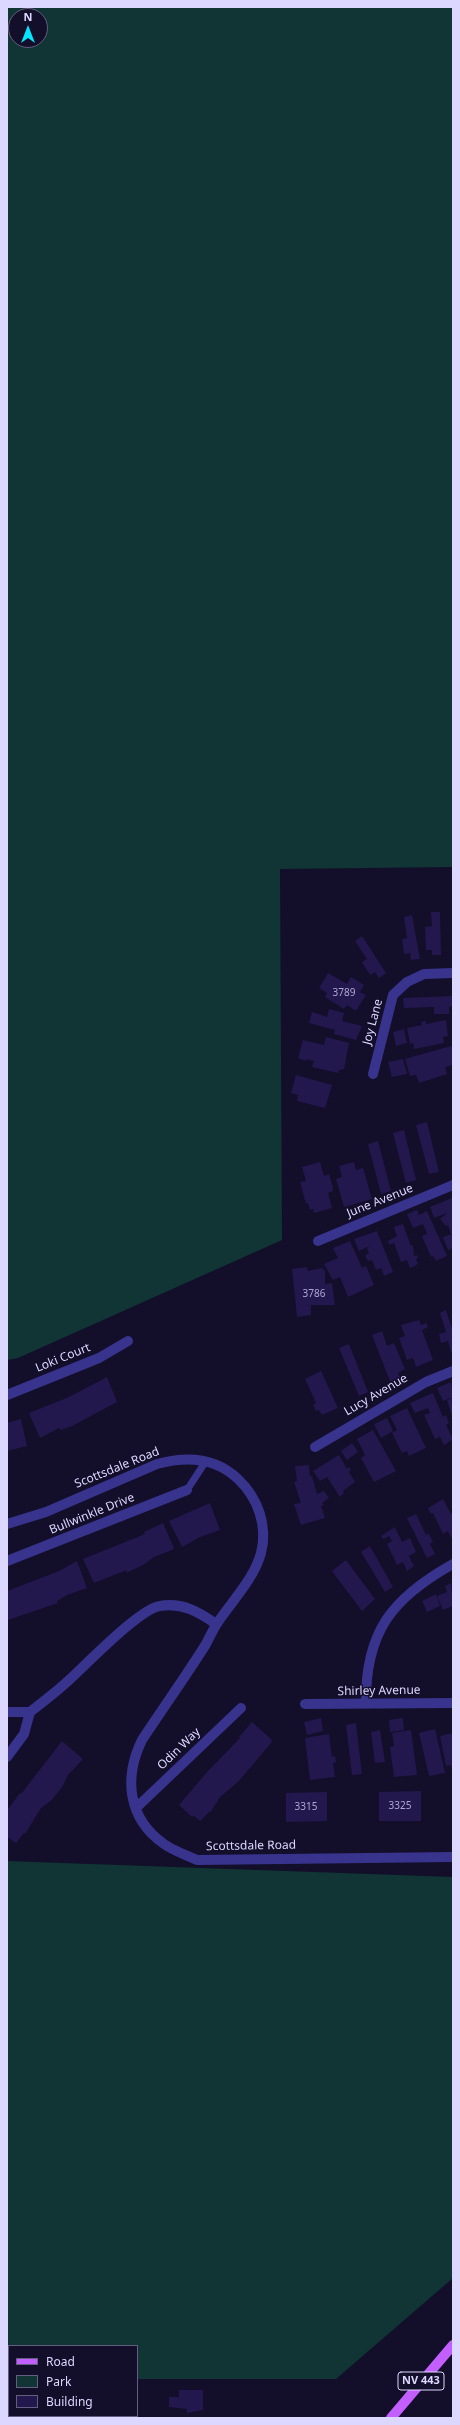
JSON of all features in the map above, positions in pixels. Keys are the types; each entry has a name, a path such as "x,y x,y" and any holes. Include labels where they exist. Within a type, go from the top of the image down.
{"main road":[{"name":"NV 443","path":"391,2418 453,2345"}],"street":[{"name":"Joy Lane","path":"373,1074 393,995 407,982 424,974 453,973"},
{"name":"June Avenue","path":"318,1241 453,1185"},
{"name":"Loki Court","path":"7,1395 99,1358 128,1341"},
{"name":"Lucy Avenue","path":"315,1447 412,1390 453,1371"},
{"name":"Scottsdale Road","path":"7,1524 46,1512 157,1464 176,1458 196,1458 216,1464 233,1474 245,1485 257,1506 261,1518 263,1536 261,1554 255,1570 216,1624 206,1643 142,1740 135,1755 131,1772 131,1791 136,1808 150,1832 164,1844 197,1860 453,1856"},
{"name":"Bullwinkle Drive","path":"7,1561 187,1490"},
{"path":"366,1704 367,1670 372,1647 379,1629 391,1612 410,1593 453,1564"},
{"path":"7,1757 24,1734 30,1712 67,1682 136,1618 158,1606 177,1605 196,1610 216,1624"},
{"name":"Shirley Avenue","path":"305,1704 453,1703"},
{"name":"Odin Way","path":"136,1808 241,1708"},
{"path":"7,1712 30,1712"}],"lane":[{"path":"187,1490 206,1461"}],"green space":[{"path":"7,7 453,7 453,867 280,869 282,1240 18,1358 7,1360"},
{"path":"7,1861 453,1877 453,2278 336,2379 138,2379 138,2345 8,2345 7,2379"}],"building":[{"path":"431,912 440,912 441,955 432,955 432,950 426,950 425,927 432,926"},
{"path":"412,915 420,959 411,960 410,953 404,954 402,939 407,938 404,917"},
{"path":"362,936 386,973 379,978 375,972 370,975 362,962 367,959 355,941"},
{"path":"328,973 347,984 351,977 364,985 360,992 366,995 356,1011 347,1005 344,1009 325,997 327,993 319,988"},
{"path":"453,996 453,1006 449,1007 449,1014 434,1014 434,1007 404,1008 403,998"},
{"path":"329,1009 344,1013 342,1021 362,1026 356,1040 334,1034 335,1030 309,1023 312,1012 327,1017"},
{"path":"446,1020 448,1036 443,1037 444,1043 414,1049 413,1043 410,1044 407,1028 422,1025 421,1022 426,1021 426,1024"},
{"path":"404,1029 407,1043 396,1046 393,1032"},
{"path":"326,1037 349,1043 344,1069 339,1070 338,1073 312,1067 314,1061 306,1059 306,1061 298,1058 303,1040 324,1045"},
{"path":"451,1046 453,1047 453,1065 445,1067 447,1074 419,1083 416,1075 410,1076 405,1059"},
{"path":"403,1059 407,1074 392,1077 388,1062"},
{"path":"296,1075 332,1085 325,1108 297,1101 298,1095 291,1093"},
{"path":"427,1122 439,1172 429,1174 416,1125"},
{"path":"404,1130 416,1180 406,1183 393,1133"},
{"path":"378,1141 391,1191 381,1194 368,1144"},
{"path":"320,1162 324,1176 329,1174 332,1184 333,1191 328,1193 332,1208 314,1213 313,1209 310,1210 308,1203 306,1204 300,1182 306,1181 302,1167"},
{"path":"354,1162 356,1170 363,1168 372,1199 344,1207 336,1179 342,1177 339,1166"},
{"path":"452,1198 453,1248 448,1250 443,1237 451,1234 448,1225 446,1226 440,1219 447,1213 434,1218 430,1207"},
{"path":"417,1210 419,1215 427,1211 447,1256 436,1261 433,1256 431,1257 422,1236 427,1234 423,1224 413,1228 407,1214"},
{"path":"403,1224 411,1246 413,1245 414,1256 417,1255 418,1258 416,1259 418,1264 410,1268 407,1260 401,1262 394,1243 389,1245 388,1241 397,1236 394,1227"},
{"path":"377,1231 393,1272 384,1276 381,1268 376,1270 372,1260 368,1261 365,1255 369,1254 367,1248 372,1245 359,1251 354,1239"},
{"path":"350,1241 362,1268 366,1266 374,1285 348,1297 340,1277 333,1280 324,1264 338,1258 333,1248"},
{"path":"307,1267 308,1271 322,1268 325,1271 325,1284 332,1283 335,1305 311,1305 311,1315 297,1317 292,1269"},
{"path":"446,1310 453,1332 453,1351 451,1352 448,1341 441,1343 439,1334 446,1332 440,1313"},
{"path":"419,1320 421,1325 426,1323 428,1327 422,1330 433,1360 416,1367 413,1358 407,1360 399,1338 405,1336 401,1325"},
{"path":"382,1331 387,1346 394,1343 405,1369 398,1373 401,1379 391,1384 372,1335"},
{"path":"349,1344 368,1392 359,1396 339,1348"},
{"path":"321,1371 338,1408 322,1415 319,1410 316,1411 313,1405 316,1403 305,1379"},
{"path":"107,1377 117,1402 72,1426 61,1430 59,1428 40,1438 29,1413 69,1397"},
{"path":"451,1382 453,1397 443,1401 437,1388"},
{"path":"433,1393 443,1417 446,1415 449,1423 446,1425 453,1439 444,1445 440,1437 435,1439 424,1415 430,1413 428,1408 415,1413 410,1403"},
{"path":"453,1398 453,1419 447,1400"},
{"path":"407,1408 426,1448 409,1456 407,1451 402,1453 392,1433 397,1430 390,1416"},
{"path":"387,1418 393,1431 381,1438 374,1424"},
{"path":"21,1419 27,1446 7,1451 7,1423"},
{"path":"373,1430 396,1471 374,1482 361,1458 365,1455 357,1439"},
{"path":"352,1443 358,1452 347,1460 341,1451"},
{"path":"339,1455 347,1469 349,1467 351,1470 349,1472 355,1482 343,1491 344,1493 340,1497 327,1477 320,1481 313,1471"},
{"path":"309,1465 310,1477 312,1476 317,1494 324,1491 329,1498 322,1503 324,1505 321,1506 325,1518 301,1525 294,1504 301,1503 294,1482 297,1481 295,1466"},
{"path":"443,1499 451,1514 453,1513 453,1541 448,1531 443,1534 433,1513 431,1514 428,1508"},
{"path":"210,1503 220,1530 200,1537 182,1547 169,1521"},
{"path":"416,1514 426,1535 429,1534 433,1542 430,1544 435,1554 427,1558 407,1518"},
{"path":"163,1523 174,1548 172,1550 154,1557 143,1565 126,1573 127,1570 94,1583 83,1559 145,1534 144,1532"},
{"path":"395,1527 402,1542 410,1538 416,1552 409,1556 414,1566 407,1571 403,1562 397,1565 387,1544 392,1541 389,1536 383,1539 381,1536"},
{"path":"370,1546 393,1587 385,1592 361,1552"},
{"path":"346,1560 375,1599 362,1611 332,1571"},
{"path":"77,1561 87,1588 67,1595 57,1601 58,1603 8,1620 7,1591 59,1571"},
{"path":"451,1583 453,1606 443,1610 437,1596 447,1592 445,1586"},
{"path":"436,1594 440,1606 427,1612 422,1601"},
{"path":"321,1718 323,1731 307,1735 304,1722"},
{"path":"403,1718 404,1730 390,1732 389,1720"},
{"path":"252,1722 272,1740 271,1743 239,1781 220,1797 210,1813 210,1811 200,1821 194,1816 192,1817 179,1805 208,1771 240,1738 239,1737"},
{"path":"356,1723 362,1774 352,1775 346,1725"},
{"path":"435,1729 445,1773 429,1776 419,1733"},
{"path":"380,1730 385,1762 375,1763 371,1732"},
{"path":"411,1730 417,1775 394,1777 390,1747 394,1746 392,1733"},
{"path":"453,1733 452,1771 451,1765 446,1766 440,1736"},
{"path":"329,1734 332,1757 335,1756 336,1762 333,1763 335,1777 310,1780 305,1738"},
{"path":"62,1741 83,1759 68,1775 62,1787 52,1800 41,1808 25,1834 24,1833 16,1843 7,1837 8,1809"},
{"path":"421,1791 421,1821 379,1821 379,1792"},
{"path":"327,1792 327,1821 286,1822 286,1793"},
{"path":"179,2390 203,2390 203,2410 187,2413 187,2409 169,2407 169,2397 179,2397"}]}
